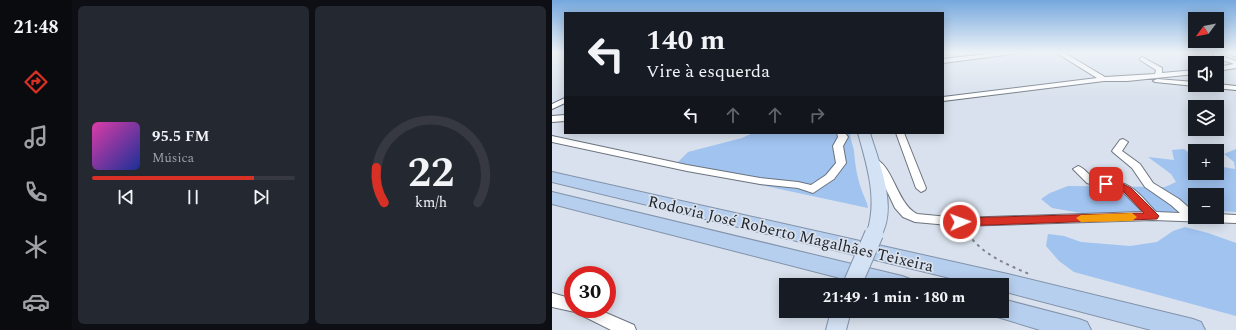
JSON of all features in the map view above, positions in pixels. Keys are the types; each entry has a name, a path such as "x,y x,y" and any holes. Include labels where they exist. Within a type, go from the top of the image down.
{"highway":[{"name":"Rodovia José Roberto Magalhães Teixeira","path":"552,177 1012,284 1193,330"},
{"name":"Rodovia José Roberto Magalhães Teixeira","path":"552,198 874,278"},
{"path":"1009,311 1079,330"}],"main road":[{"path":"855,278 876,232 880,220 881,210 872,159 864,134"},
{"path":"836,330 839,318"}],"street":[{"path":"1084,67 1104,79"},
{"path":"1157,67 1160,69 1158,76"},
{"path":"1127,79 1188,73"},
{"path":"1170,75 1170,78 1182,83"},
{"path":"944,99 1104,79 1127,79 1188,83"},
{"path":"1224,87 1236,88"},
{"path":"552,107 564,101"},
{"path":"552,119 564,118"},
{"path":"552,139 687,168 760,181 798,184 813,189 830,177 841,163 838,146 843,137 842,134"},
{"path":"900,134 921,188"},
{"path":"1123,142 1117,151 1136,166 1149,186 1175,202 1188,214"},
{"path":"872,159 881,169 899,205 907,214 915,218 960,222 1153,216 1188,218"},
{"path":"1078,169 1089,181 1118,186 1128,190 1153,216"},
{"path":"1224,219 1236,219"},
{"path":"552,300 564,303"},
{"path":"601,318 628,330"}],"path":[{"path":"960,222 974,242 991,257 1032,276"}],"shaded area":[{"path":"751,134 850,134 860,186 868,208 709,174 677,163 688,152 742,138"},
{"path":"1184,149 1188,152 1188,180 1224,180 1224,167 1235,169 1234,162 1224,154 1236,149 1236,212 1224,211 1224,188 1188,188 1188,211 1093,215 1052,208 1041,199 1050,193 1068,186 1165,187 1176,182 1171,174 1148,157 1174,160 1172,150"},
{"path":"1185,227 1236,243 1236,316 1074,272 1059,261 1046,246 1048,234 1064,236 1081,242 1130,246 1157,242 1173,231"}],"slow traffic":[{"path":"1081,218 1132,217"}],"route":[{"path":"960,222 1153,216 1128,190 1123,187 1106,184"}]}
